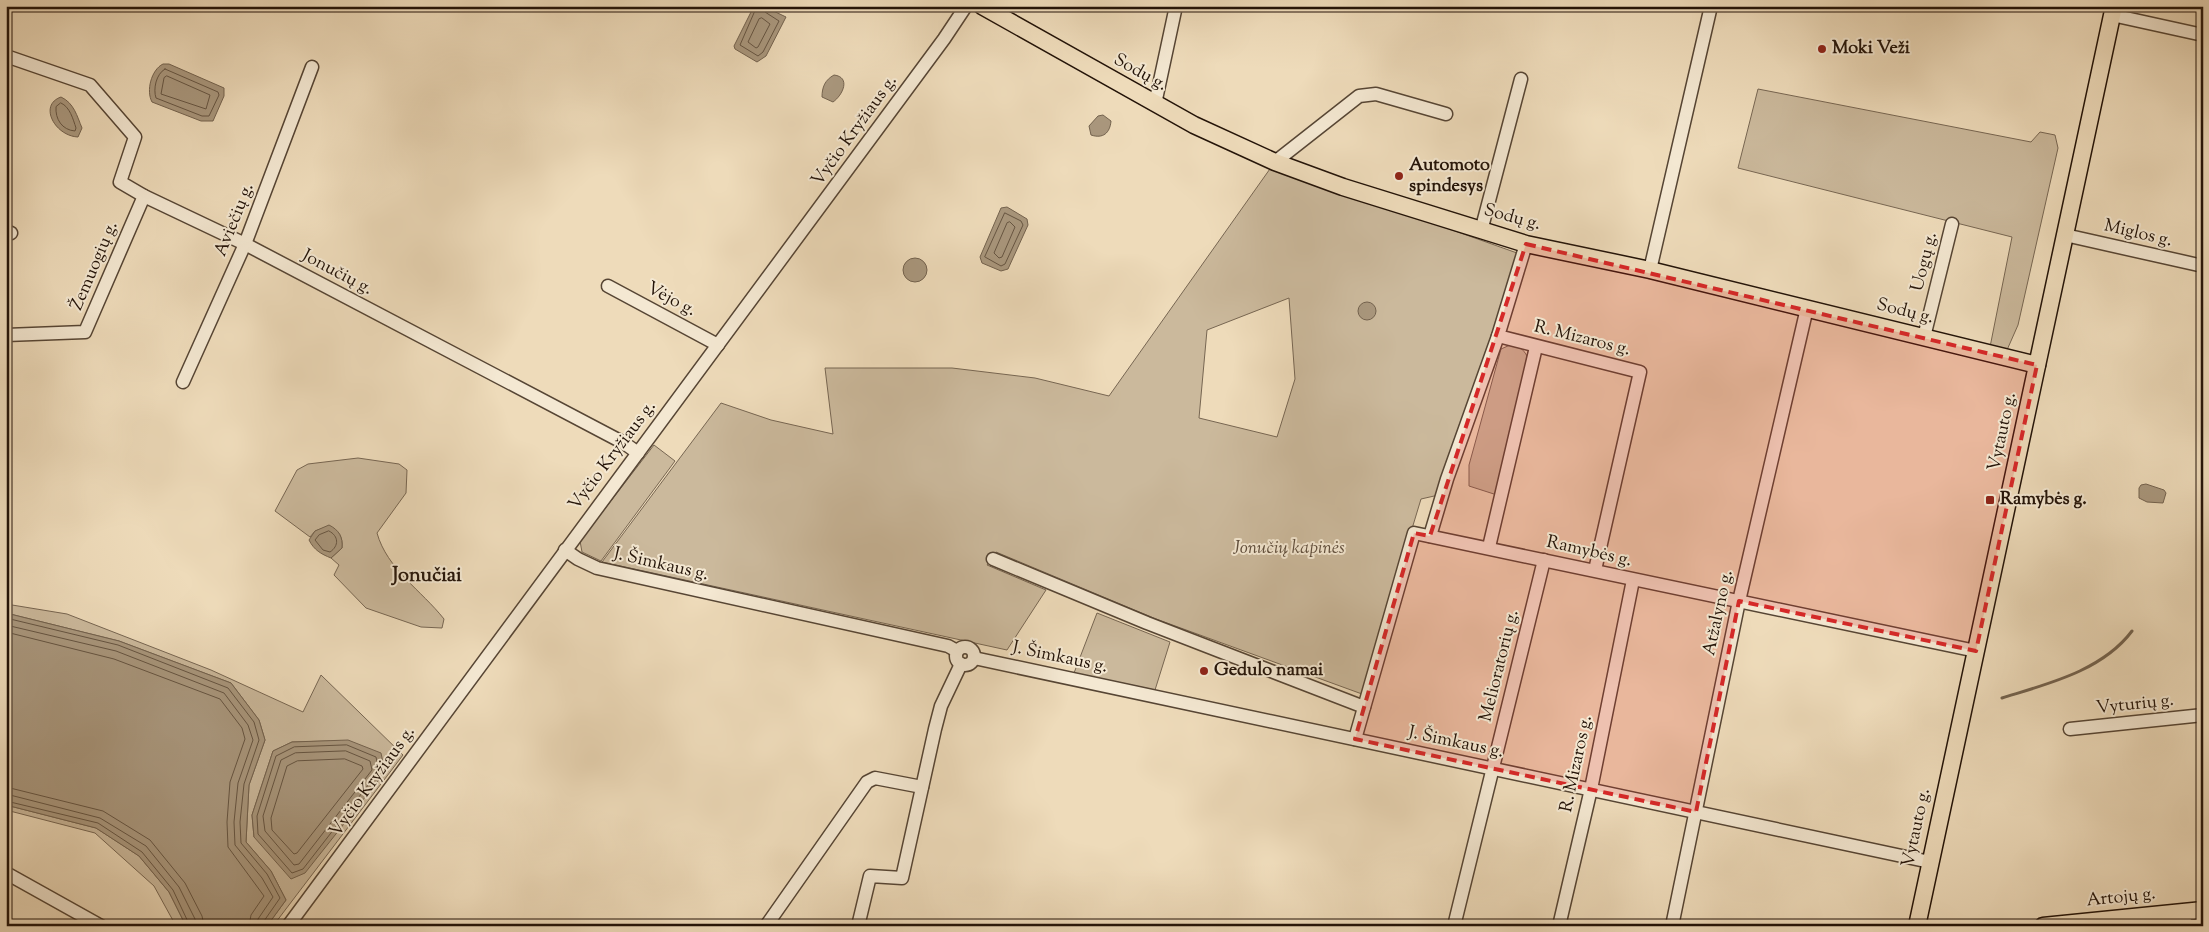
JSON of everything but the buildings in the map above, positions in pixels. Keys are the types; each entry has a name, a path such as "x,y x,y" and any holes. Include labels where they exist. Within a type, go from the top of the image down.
{"main road":[{"name":"Sodų g.","path":"982,6 1201,129 1275,162 1343,187 1526,244 1650,270 2038,365"},
{"name":"Vytauto g.","path":"1917,926 2113,11"},
{"name":"Artojų g.","path":"2043,926 2184,919 2203,910"}],"street":[{"name":"Vyčio Kryžiaus g.","path":"288,926 944,39 966,6"},
{"path":"1155,104 1176,6"},
{"path":"1650,270 1710,6"},
{"path":"2113,11 2203,35"},
{"name":"Jonučių g.","path":"6,56 90,85 135,137 120,182 144,196 246,244 624,443 638,453"},
{"name":"Aviečių g.","path":"183,382 246,244 312,68"},
{"path":"1481,231 1521,78"},
{"path":"1275,162 1358,96 1376,94 1446,114"},
{"name":"Žemuogių g.","path":"6,335 85,332 144,196"},
{"name":"Uogų g.","path":"1924,337 1952,224"},
{"name":"Miglos g.","path":"2065,235 2203,266"},
{"path":"1430,536 1447,479 1498,336 1526,244"},
{"name":"Vėjo g.","path":"608,286 718,345"},
{"name":"Atžalyno g.","path":"1672,926 1738,601 1806,308"},
{"name":"R. Mizaros g.","path":"1498,336 1640,372 1595,570"},
{"path":"1489,547 1536,347"},
{"name":"Ramybės g.","path":"1364,707 1414,532 1595,570 1633,580 1976,651"},
{"name":"J. Šimkaus g.","path":"565,550 597,568 634,577 948,646 957,651 961,647 967,646 974,652 974,658 1930,862"},
{"path":"993,559 1147,624 1364,707 1355,739"},
{"name":"Melioratorių g.","path":"1454,926 1544,560"},
{"name":"R. Mizaros g.","path":"1559,926 1591,789 1633,580"},
{"path":"957,651 956,660 961,664 969,664 974,658"},
{"path":"858,926 870,876 902,878 941,706 961,664"},
{"name":"Vyturių g.","path":"2070,729 2203,715"},
{"path":"766,926 867,782 875,778 922,787"},
{"path":"6,873 101,926"}],"highlighted area":[{"path":"1526,244 2037,365 1976,651 1739,601 1696,812 1355,739 1414,533 1430,536"}],"green space":[{"path":"1758,89 2031,142 2040,132 2055,135 2058,148 2018,325 2007,350 1990,347 2012,237 1738,168"},
{"name":"Jonučių kapinės","path":"1272,166 1517,253 1443,494 1421,499 1362,694 1156,619 996,552 987,565 1046,590 1007,650 602,562 721,403 771,420 833,434 825,368 952,368 1035,378 1109,396","holes":["1289,298 1295,379 1277,437 1199,418 1207,330"]},
{"path":"1510,345 1522,349 1529,360 1497,495 1469,486 1469,465 1501,349"},
{"path":"654,445 675,461 601,561 582,552 580,541"},
{"path":"358,458 399,464 407,470 406,493 377,533 382,546 397,569 444,619 442,628 421,627 366,608 334,575 339,565 331,558 342,548 342,540 338,532 329,526 315,531 310,537 275,511 297,470 308,464"},
{"path":"6,604 67,614 211,670 303,712 321,675 403,755 273,926 267,926 286,900 271,871 246,842 249,785 265,740 259,720 231,683 119,641 6,613","holes":["330,741 254,837 252,815 273,751 292,742"]},
{"path":"1097,613 1170,642 1155,690 1074,673"},
{"path":"6,805 96,828 139,856 169,892 186,926 176,926 154,886 95,833 6,810"}],"water":[{"path":"754,6 763,6 786,17 766,56 757,62 735,49 734,46"},
{"path":"163,64 169,64 224,88 224,96 213,121 201,121 152,102 149,92 151,81 155,71"},
{"path":"834,75 842,79 844,87 840,95 833,102 822,97 825,84"},
{"path":"61,97 72,106 77,114 82,128 78,137 62,131 52,120 51,106 54,101"},
{"path":"1103,115 1111,121 1109,129 1105,134 1099,136 1091,135 1089,126 1098,116"},
{"path":"1007,207 1027,219 1028,225 1008,269 1001,271 982,263 980,257 1001,208"},
{"path":"915,258 924,261 927,270 924,279 915,282 906,279 903,270 906,261"},
{"path":"1367,302 1373,305 1376,311 1373,317 1367,320 1361,317 1358,311 1361,305"},
{"path":"2146,484 2164,490 2166,493 2163,503 2147,502 2139,498 2139,488 2141,485"},
{"path":"329,525 340,534 342,544 342,548 331,558 318,551 309,540 315,531"},
{"path":"6,613 119,641 231,683 259,720 265,740 249,785 246,842 271,871 286,900 267,926 186,926 169,892 139,856 96,828 6,805"},
{"path":"348,740 381,753 385,772 305,873 291,879 254,837 252,815 273,751 292,742"}],"waterway":[{"path":"2002,698 2055,681 2090,666 2120,645 2132,631"}],"place":[{"name":"Moki Veži","path":"1822,49"},
{"name":"Automoto spindesys","path":"1399,176"},
{"name":"Ramybės g.","path":"1990,500"},
{"name":"Gedulo namai","path":"1204,671"}],"district":[{"name":"Jonučiai","path":"427,576"}]}
